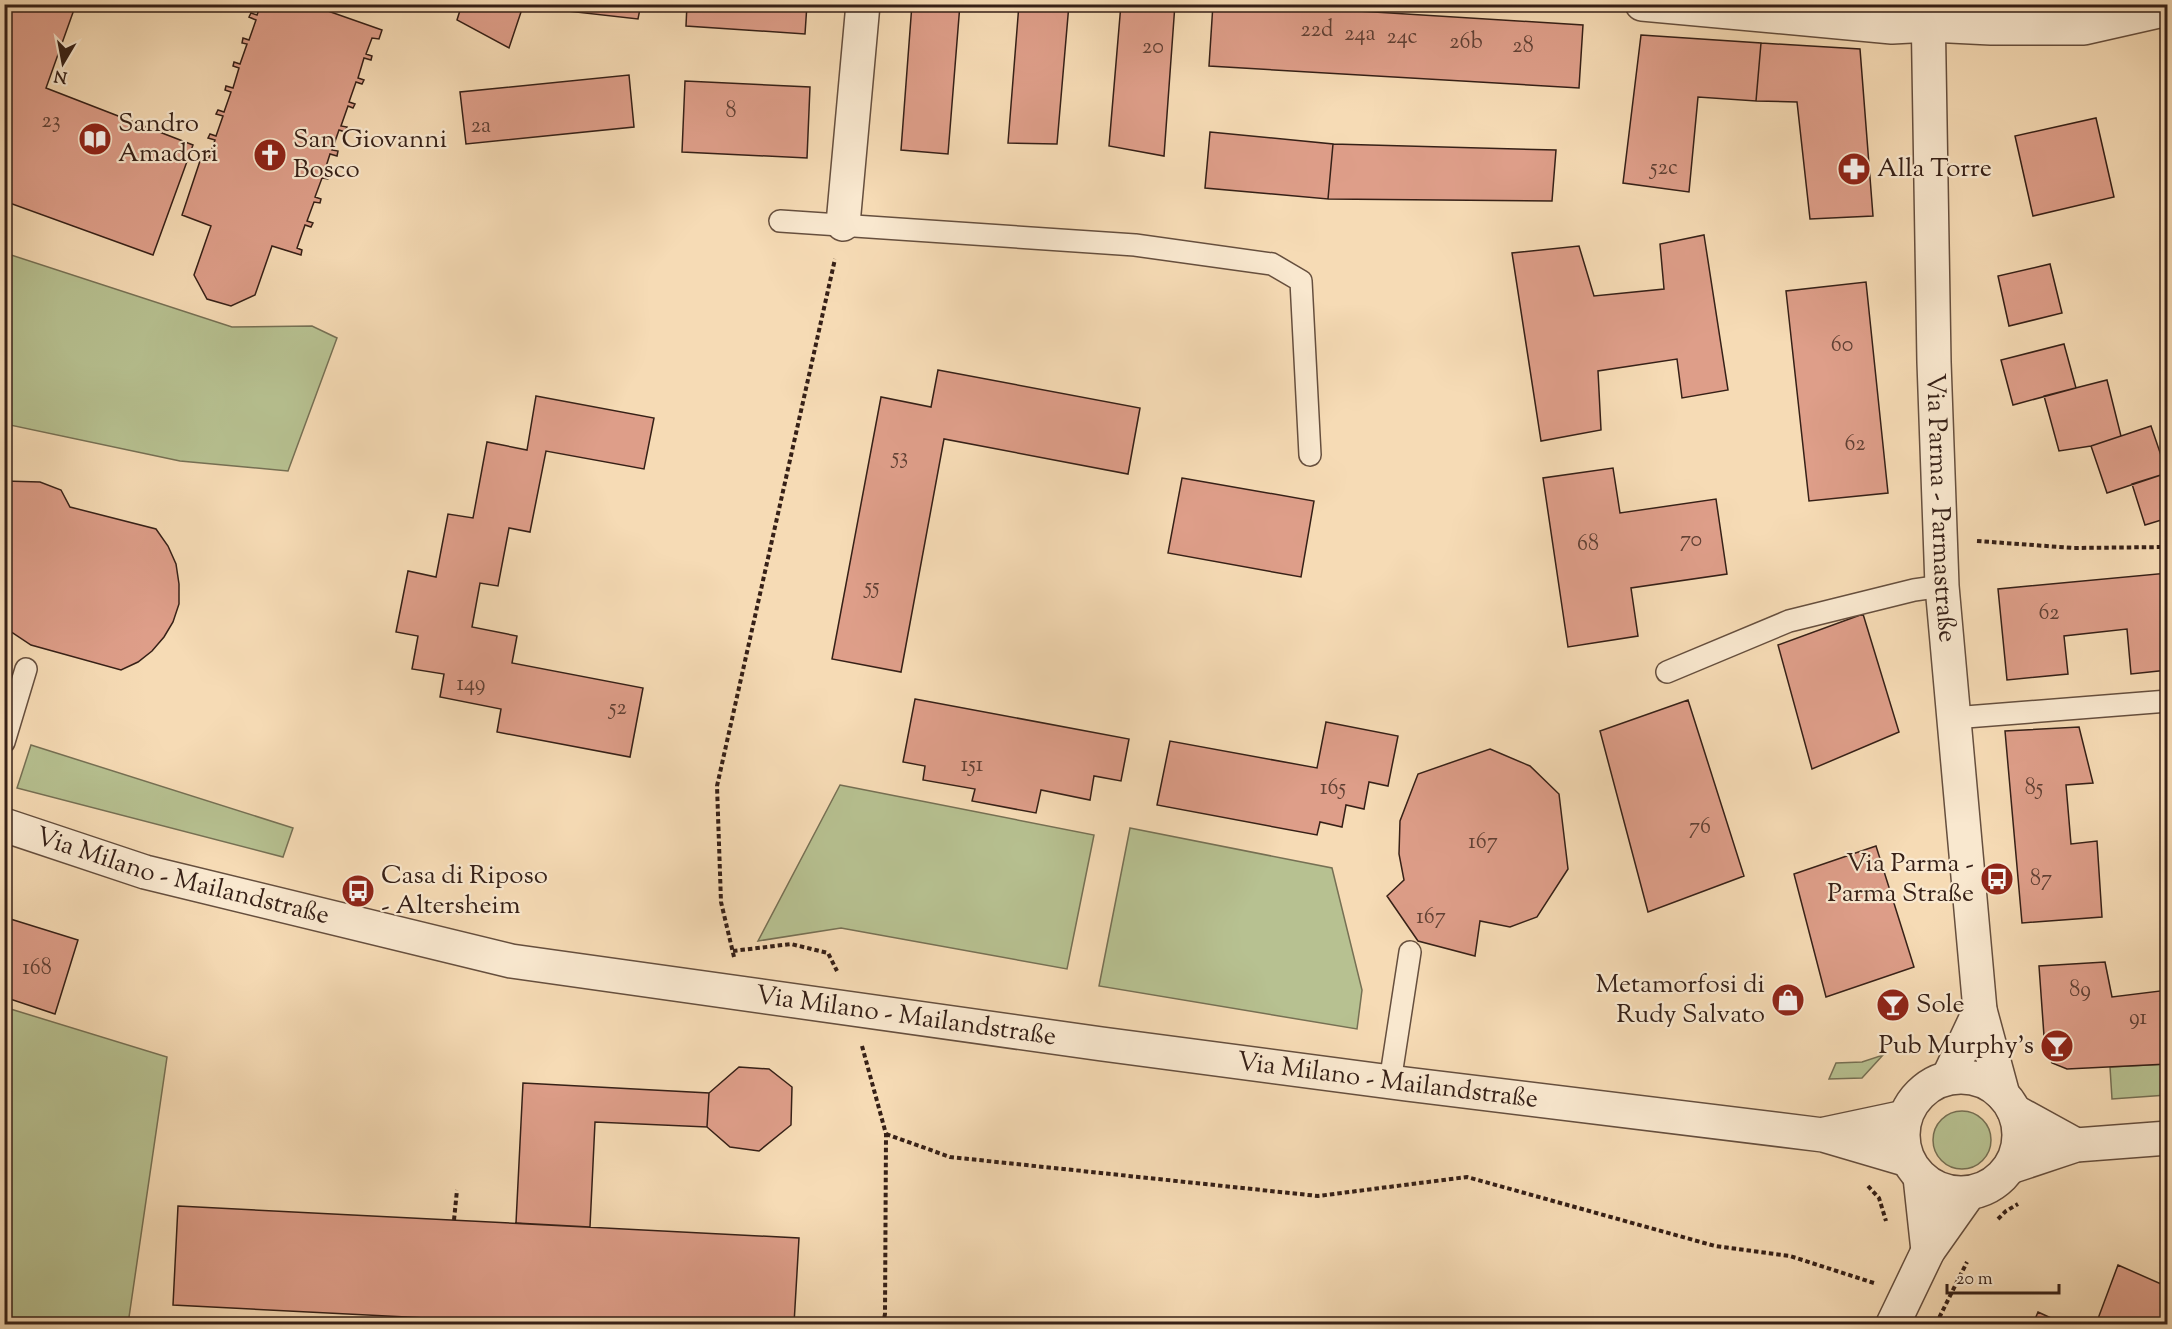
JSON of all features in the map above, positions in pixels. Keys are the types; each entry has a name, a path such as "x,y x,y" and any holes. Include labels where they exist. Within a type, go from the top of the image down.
{"street":[{"path":"843,224 863,4"},
{"path":"1642,4 1892,27 1929,15 1991,28 2084,28 2168,9"},
{"name":"Via Parma - Parmastraße","path":"1929,15 1934,362 1942,586 1980,1010 2009,1103"},
{"name":"Via Milano - Mailandstraße","path":"4,825 145,872 511,961 1390,1082 1823,1135 1914,1168"},
{"path":"1948,1078 1980,1010"},
{"path":"1928,1251 1914,1168 1902,1138 1905,1116 1915,1099 1929,1086 1948,1078 1978,1079 2009,1103 2076,1145"},
{"path":"2009,1103 2019,1140 2010,1167"},
{"name":"Via Milano - Mailandstraße","path":"1823,1135 1905,1116"},
{"path":"1914,1168 1943,1191 1969,1193 1992,1184 2010,1167 2076,1145 2168,1138"},
{"path":"1893,1324 1928,1251 1969,1193"}],"lane":[{"path":"780,221 1135,245 1272,264 1301,281 1310,455"},
{"path":"1667,672 1789,621 1914,590 1942,586"},
{"path":"4,742 27,669"},
{"path":"1953,718 2168,701"},
{"path":"1390,1082 1410,952"}],"path":[{"path":"740,993 721,902 717,786 843,224"},
{"path":"1940,538 2074,548 2168,547"},
{"path":"732,951 791,944 828,953 852,1009 886,1134 885,1314 883,1324"},
{"path":"886,1134 950,1157 1318,1196 1467,1177 1714,1246 1790,1256 1874,1283"},
{"path":"1865,1184 1879,1198 1892,1239 1928,1251 1964,1269"},
{"path":"454,1220 457,1190"},
{"path":"1994,1224 2006,1211 2025,1200"},
{"path":"1936,1324 1970,1256"}],"green space":[{"path":"5,253 232,327 312,326 337,338 288,471 180,461 5,424"},
{"path":"31,745 293,828 283,857 17,788"},
{"path":"840,785 1094,835 1067,969 841,928 758,941"},
{"path":"1130,828 1332,868 1362,990 1357,1029 1099,986"},
{"path":"4,1007 167,1057 128,1324 5,1324"},
{"path":"1883,1055 1862,1078 1829,1079 1836,1063 1862,1062"},
{"path":"2167,1064 2167,1095 2112,1099 2110,1067"},
{"path":"1962,1111 1973,1113 1986,1124 1991,1140 1989,1151 1978,1164 1962,1169 1951,1167 1938,1156 1933,1140 1935,1129 1946,1116"}],"building":[{"path":"4,4 76,4 46,88 193,145 153,255 4,201"},
{"name":"San Giovanni Bosco","path":"261,4 308,4 382,30 379,39 372,38 366,54 372,56 371,60 364,58 358,78 364,80 362,84 356,82 349,102 355,104 353,108 348,106 341,126 347,127 345,132 339,130 332,150 338,151 337,156 330,154 324,173 330,175 328,179 322,178 315,197 321,199 320,203 314,202 307,221 313,223 311,227 305,225 297,248 302,250 301,255 272,246 255,295 231,306 207,299 194,275 211,226 182,215 201,158 208,160 215,140 208,138 210,134 216,136 223,116 216,114 218,110 224,112 231,92 225,90 226,86 233,88 239,68 233,66 234,62 240,64 247,44 242,43 243,38 249,40 256,20 249,17 251,13 257,15"},
{"path":"462,4 641,4 638,19 523,6 509,48 457,20"},
{"path":"687,4 807,4 805,34 686,26"},
{"path":"912,4 960,4 948,154 901,150"},
{"path":"1019,4 1069,4 1057,144 1008,143"},
{"path":"1121,4 1175,4 1164,156 1109,146"},
{"path":"1213,4 1583,25 1579,88 1209,66"},
{"path":"1641,35 1761,43 1756,101 1698,97 1689,192 1623,183"},
{"path":"1761,43 1860,49 1873,216 1810,219 1797,102 1756,101"},
{"path":"629,75 634,127 466,144 460,92"},
{"path":"685,81 810,87 807,158 682,152"},
{"path":"2096,118 2114,197 2033,216 2015,136"},
{"path":"1210,132 1333,144 1328,199 1205,188"},
{"path":"1333,144 1556,150 1552,201 1328,199"},
{"path":"1704,235 1728,390 1682,398 1677,359 1598,371 1601,430 1541,441 1512,253 1579,246 1594,296 1664,289 1660,244"},
{"path":"2050,264 2062,313 2009,326 1998,276"},
{"path":"1866,282 1888,493 1809,501 1786,291"},
{"path":"2064,344 2076,388 2013,405 2001,360"},
{"path":"938,370 1140,408 1128,474 944,439 901,672 832,659 881,397 931,407"},
{"path":"2107,380 2121,436 2091,446 2059,451 2044,396"},
{"path":"536,396 654,418 644,469 546,451 530,532 509,528 498,586 480,583 472,627 517,636 512,663 643,688 630,757 497,732 501,709 440,697 444,674 412,669 418,636 396,632 408,571 436,577 448,514 473,518 487,442 527,450"},
{"path":"2151,426 2167,473 2107,493 2091,446"},
{"path":"1613,468 1620,513 1716,499 1727,574 1631,588 1638,636 1568,647 1543,478"},
{"path":"2167,473 2168,518 2145,525 2132,484"},
{"path":"1182,478 1314,501 1301,577 1168,553"},
{"path":"4,481 40,482 61,490 70,507 156,529 168,546 176,564 179,604 173,622 152,651 138,662 121,670 31,645 4,627"},
{"path":"2168,573 2168,670 2131,674 2127,629 2064,636 2068,674 2007,680 1998,589"},
{"path":"1863,614 1899,732 1812,769 1778,645"},
{"path":"915,699 1129,739 1121,781 1094,776 1090,800 1041,790 1036,813 972,801 975,789 923,780 925,766 903,762"},
{"path":"1688,700 1744,876 1648,912 1600,731"},
{"path":"1326,722 1398,736 1388,786 1369,782 1364,809 1346,805 1342,827 1320,822 1317,835 1157,805 1170,741 1317,768"},
{"path":"2079,727 2093,783 2066,785 2071,844 2097,841 2102,917 2022,923 2005,731"},
{"path":"1490,749 1530,766 1559,794 1568,869 1537,917 1510,927 1480,921 1475,956 1418,941 1387,896 1404,880 1399,854 1400,821 1418,774"},
{"path":"1876,846 1914,967 1826,997 1794,874"},
{"path":"4,917 78,940 55,1014 4,997"},
{"path":"2105,962 2112,997 2168,990 2168,1064 2067,1069 2052,1063 2045,1050 2039,966"},
{"path":"739,1067 769,1069 792,1087 791,1125 759,1151 730,1147 707,1127 709,1093"},
{"path":"523,1083 709,1093 707,1127 595,1122 590,1227 516,1223"},
{"path":"178,1206 799,1238 794,1324 545,1324 173,1305"},
{"path":"2118,1265 2168,1287 2168,1324 2096,1324"},
{"path":"2038,1312 2064,1324 2033,1324"}],"place":[{"name":"Sandro Amadori","path":"95,139"},
{"name":"San Giovanni Bosco","path":"270,155"},
{"name":"Alla Torre","path":"1854,169"},
{"name":"Via Parma - Parma Straße","path":"1997,879"},
{"name":"Casa di Riposo - Altersheim","path":"358,891"},
{"name":"Metamorfosi di Rudy Salvato","path":"1788,1000"},
{"name":"Sole","path":"1893,1005"},
{"name":"Pub Murphy's","path":"2057,1046"}]}
